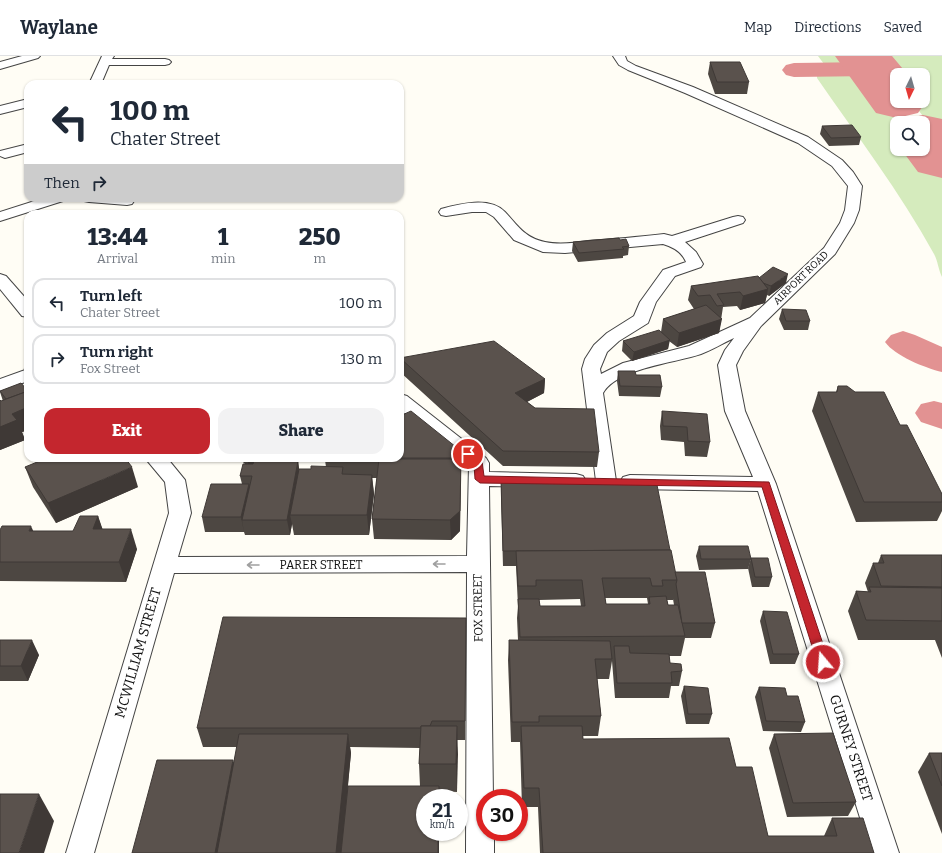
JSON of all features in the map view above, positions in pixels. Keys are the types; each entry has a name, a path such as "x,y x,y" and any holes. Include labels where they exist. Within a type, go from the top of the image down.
{"street":[{"path":"0,66 34,56"},
{"name":"AIRPORT ROAD","path":"619,56 624,63 632,68 690,90 803,140 837,163 848,175 854,186 852,210 847,223 830,251 755,322 734,350 727,365 735,411 766,484"},
{"path":"97,80 107,59 165,62"},
{"path":"0,110 24,104"},
{"path":"5,154 24,149"},
{"path":"0,217 46,202"},
{"path":"446,212 472,208 490,208 499,214 519,237 543,247 565,248 664,240 673,241 738,220"},
{"path":"606,481 591,369 594,359 600,349 614,337 642,319 648,302 669,273 695,264 693,256 673,241"},
{"path":"0,280 24,307"},
{"path":"594,393 600,382 614,374 640,364 695,350 755,322"},
{"path":"0,385 24,376"},
{"name":"FOX STREET","path":"404,403 479,463 478,564 480,853"},
{"name":"MCWILLIAM STREET","path":"80,853 180,513 175,480 159,462"},
{"path":"480,479 766,484"},
{"name":"GURNEY STREET","path":"766,484 884,853"},
{"name":"PARER STREET","path":"164,565 478,564"}],"green space":[{"path":"818,56 846,56 850,61 841,64 824,64"},
{"path":"876,56 942,56 942,140 930,125 930,116 923,116 917,108 930,108 930,68 890,68 890,74"},
{"path":"832,73 858,74 868,77 890,106 890,108 898,116 890,116 890,156 928,156 942,174 942,277 934,254 907,208 878,164 817,78 817,75"}],"building":[{"path":"710,62 740,62 749,82 717,82"},
{"path":"852,125 861,137 831,138 822,126"},
{"path":"619,238 620,240 626,239 629,246 622,247 624,249 579,253 573,242"},
{"path":"773,267 788,274 771,286 763,283 759,278"},
{"path":"758,276 768,289 743,296 740,292 717,294 724,305 717,306 710,295 698,296 691,286"},
{"path":"706,305 722,319 679,333 663,319"},
{"path":"782,309 806,310 810,321 786,321"},
{"path":"659,330 670,340 634,352 623,341"},
{"path":"494,341 545,379 515,393 535,408 594,409 599,452 503,451 404,362 404,357"},
{"path":"618,371 635,371 636,375 660,375 662,387 620,386"},
{"path":"21,383 24,386 24,392 6,399 0,391"},
{"path":"838,386 847,386 855,392 884,392 900,425 907,425 942,494 942,502 864,502 818,392 837,392"},
{"path":"24,392 24,409 12,414 17,420 0,427 0,400 1,401"},
{"path":"411,411 461,451 461,458 404,458 404,414"},
{"path":"662,411 707,414 710,442 688,441 687,427 663,426"},
{"path":"404,459 461,459 460,511 450,520 372,519 379,462 404,462"},
{"path":"37,462 128,462 132,467 48,503 25,467"},
{"path":"254,462 298,462 287,520 242,520 252,476 240,476 243,464 253,464"},
{"path":"311,466 343,467 342,474 372,475 367,515 290,515 299,469 311,469"},
{"path":"501,480 656,480 670,550 503,551"},
{"path":"211,484 249,484 241,517 202,517"},
{"path":"80,516 98,516 93,529 131,529 119,562 0,562 0,530 2,526 31,526 29,531 73,531"},
{"path":"699,546 748,546 751,559 701,559"},
{"path":"671,550 677,580 662,580 663,586 652,586 650,578 602,578 606,604 650,604 649,597 666,596 668,605 678,605 685,636 520,637 518,599 539,599 540,606 585,606 582,580 536,580 536,586 518,586 516,551"},
{"path":"881,555 942,555 942,587 881,586 873,563 884,563"},
{"path":"751,558 768,558 772,577 755,577"},
{"path":"675,572 705,572 715,623 682,623"},
{"path":"869,587 942,588 942,621 866,620 856,591 871,592"},
{"path":"763,611 787,612 799,654 773,654"},
{"path":"223,617 466,618 465,721 432,721 430,726 421,726 421,728 197,728"},
{"path":"0,640 32,640 21,666 0,666"},
{"path":"509,640 610,641 612,659 595,659 601,716 539,716 539,722 512,722"},
{"path":"614,646 629,646 630,653 669,654 670,663 681,664 682,671 671,672 672,683 617,683"},
{"path":"684,686 708,688 712,714 688,714"},
{"path":"759,687 785,688 787,696 798,696 805,722 766,721"},
{"path":"421,726 457,726 456,764 419,764"},
{"path":"521,726 582,726 583,739 729,738 736,767 752,767 768,836 837,836 832,818 863,818 874,853 543,853 539,788 524,788"},
{"path":"833,733 856,802 793,803 774,734"},
{"path":"239,734 348,734 336,853 217,853"},
{"path":"929,753 942,753 942,786"},
{"path":"157,760 233,760 215,853 132,853"},
{"path":"348,786 439,786 439,789 416,789 416,841 438,841 438,853 341,853"},
{"path":"0,794 39,794 19,853 0,853"}],"taxiway":[{"path":"794,70 873,69"},
{"path":"903,342 942,361"},
{"path":"934,413 942,417"}],"runway":[{"path":"863,56 890,91"},
{"path":"930,143 942,158"}],"route":[{"path":"468,454 479,463 480,479 766,484 823,662"}]}
